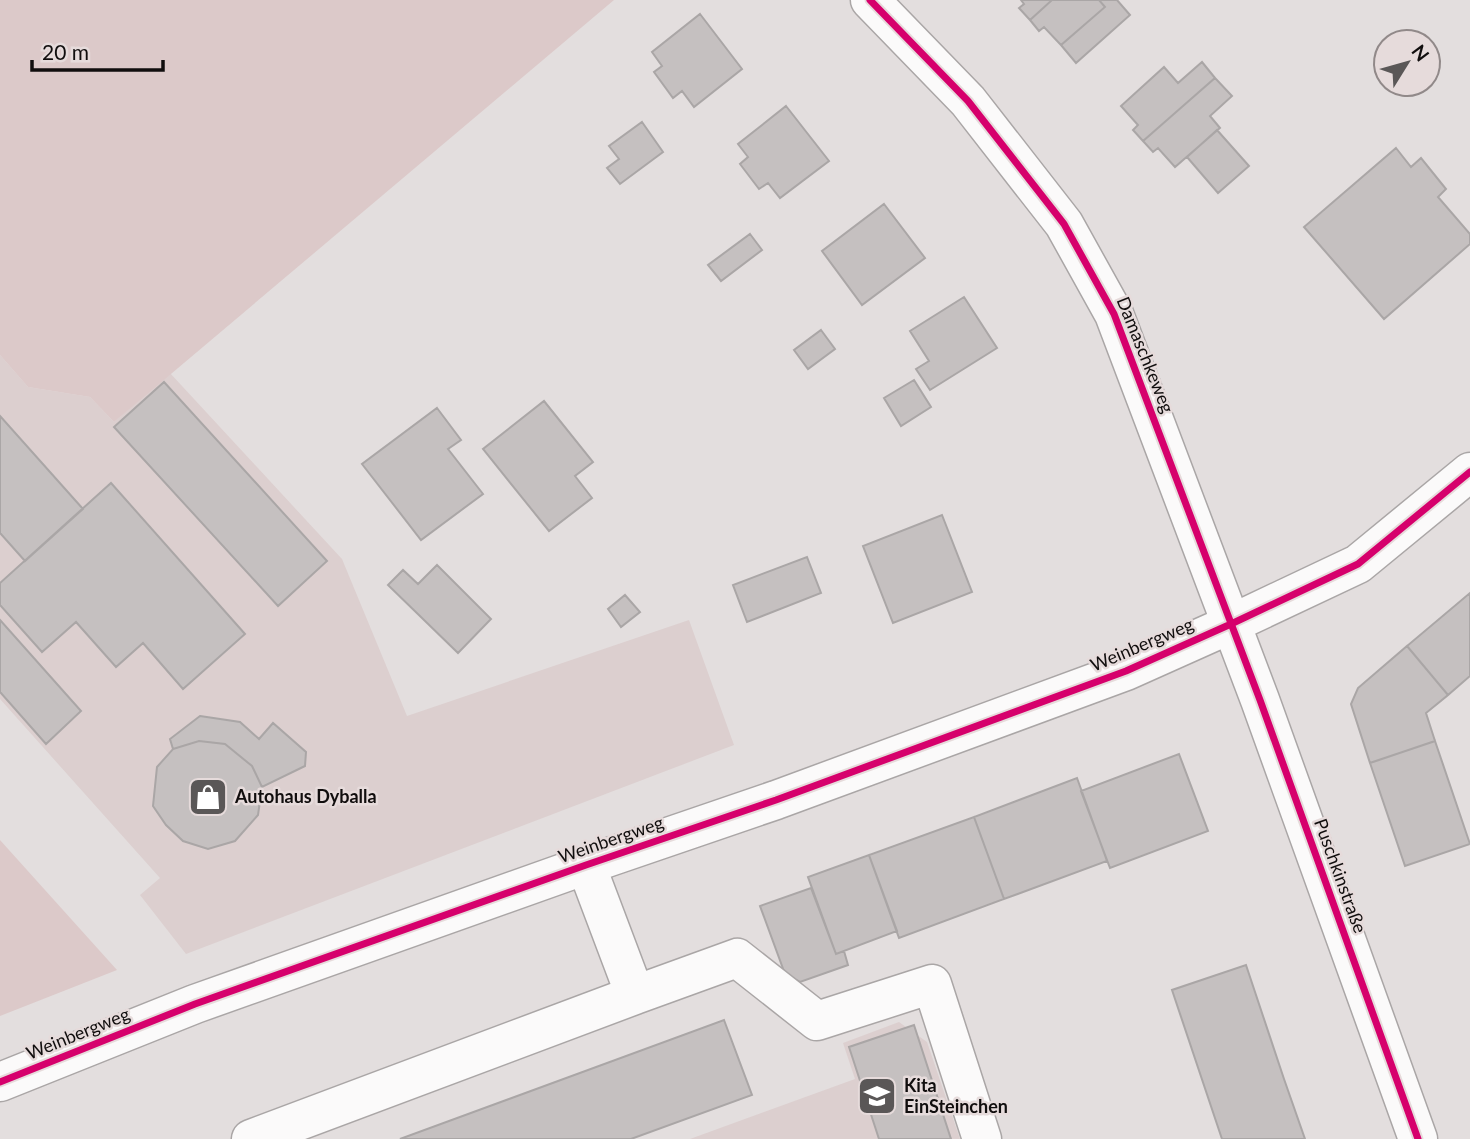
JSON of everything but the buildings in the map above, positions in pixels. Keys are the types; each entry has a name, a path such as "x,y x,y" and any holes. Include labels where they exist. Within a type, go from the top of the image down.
{"street":[{"name":"Damaschkeweg","path":"870,0 968,101 1064,224 1114,314 1231,624"},
{"name":"Weinbergweg","path":"0,1082 195,1004 586,864 776,800 1126,671 1358,564 1470,472"},
{"name":"Puschkinstraße","path":"1231,624 1418,1139"},
{"path":"586,864 635,995"},
{"path":"251,1139 737,958 817,1021 932,984 982,1139"}],"shaded area":[{"path":"0,0 614,0 114,422 90,397 28,387 0,355"},
{"name":"Autohaus Dyballa","path":"0,355 28,387 90,397 114,422 170,373 342,559 407,716 689,620 734,745 186,954 140,895 160,878 0,699"},
{"path":"0,840 117,970 0,1016"},
{"name":"Kita EinSteinchen","path":"899,1022 927,1042 960,1139 690,1139 855,1079 843,1043"}],"cycle path":[{"path":"870,0 968,101 1064,224 1114,314 1260,700 1418,1139"},
{"path":"0,1082 195,1004 776,800 1126,671 1358,564 1470,472"}],"place":[{"name":"Autohaus Dyballa","path":"208,797"},
{"name":"Kita EinSteinchen","path":"877,1096"}]}
